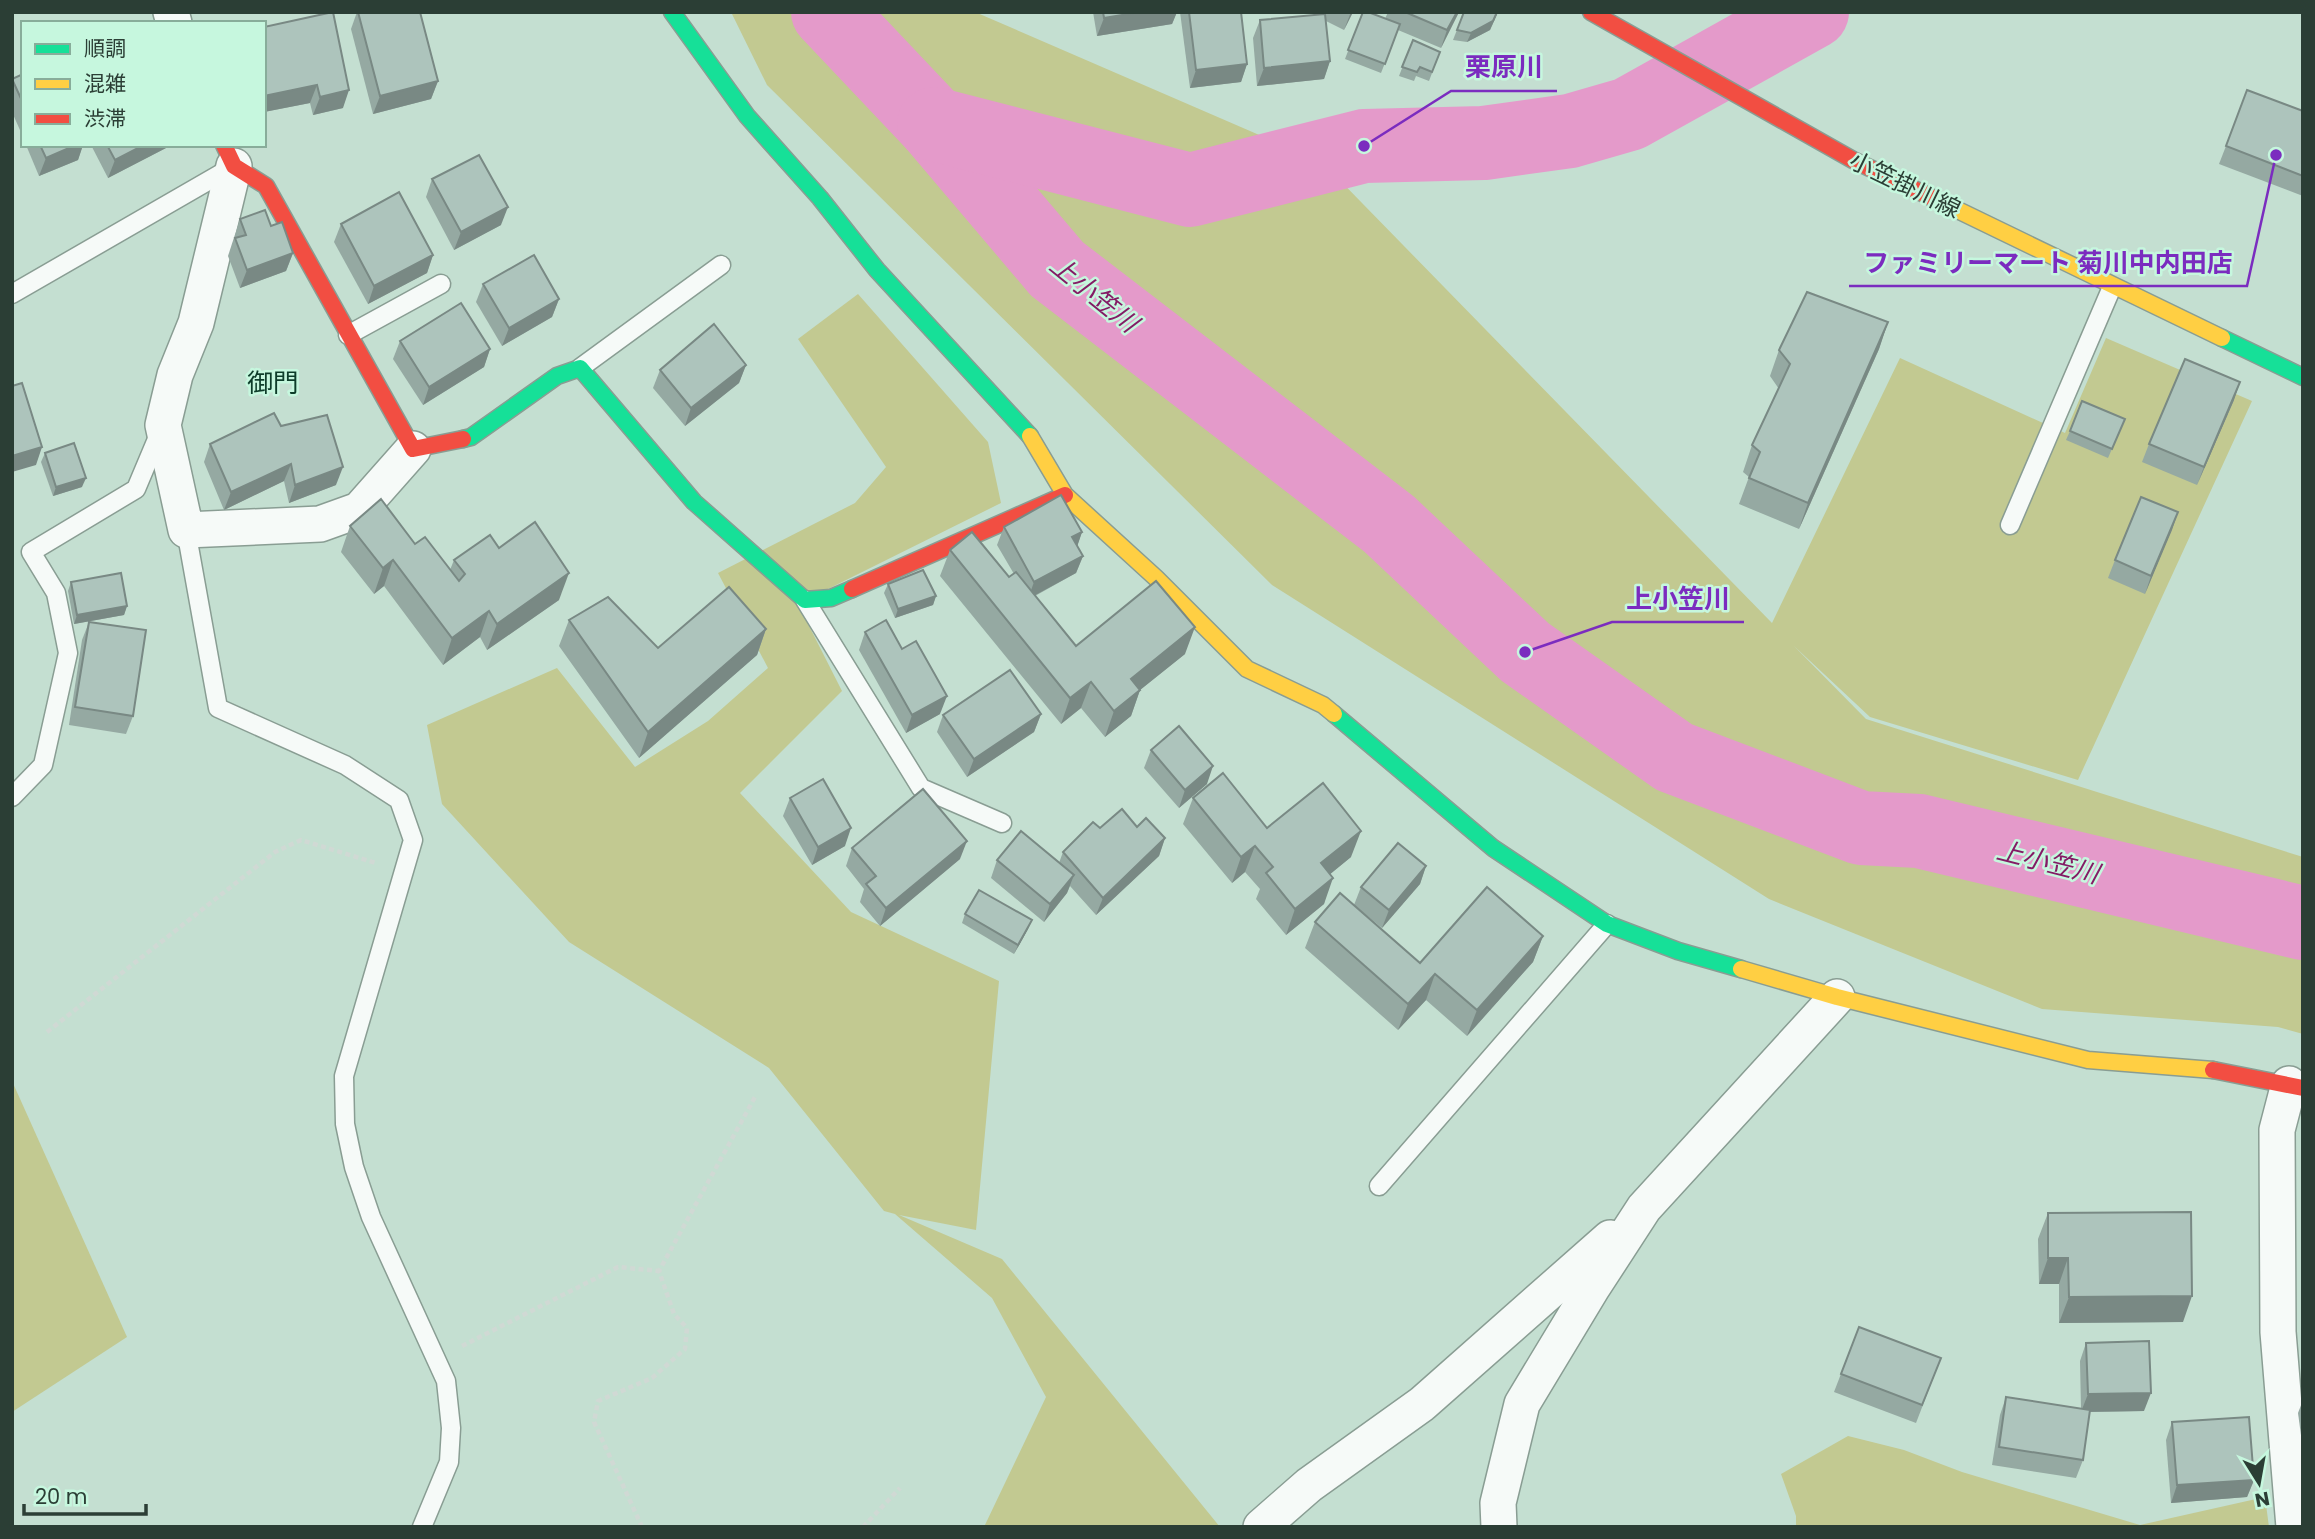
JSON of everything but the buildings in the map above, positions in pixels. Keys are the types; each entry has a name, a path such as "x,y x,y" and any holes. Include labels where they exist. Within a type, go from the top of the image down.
{"street":[{"path":"672,12 747,116 820,198 877,270 1026,430 1065,495 1156,578 1247,669 1323,705 1493,848 1607,925 1678,951 1837,997 2088,1060 2197,1067 2296,1086 2277,1130 2278,1332 2294,1527"},
{"name":"小笠掛川線","path":"1591,12 1853,160 2303,377"},
{"path":"413,449 266,186 229,156 196,323 175,375 163,425 187,530 320,524 359,510 413,449 471,437 557,376 580,368 694,502 805,600 831,598 1065,495"},
{"path":"1261,1527 1309,1485 1422,1404 1644,1208 1837,997"},
{"path":"1499,1527 1498,1503 1522,1404 1644,1208"}],"lane":[{"path":"12,294 229,156"},
{"path":"580,368 721,265"},
{"path":"348,335 441,284"},
{"path":"2010,525 2112,287"},
{"path":"12,797 44,765 68,653 56,593 31,552 136,489 163,425"},
{"path":"187,530 218,708 345,765 399,800 413,840 344,1076 345,1124 354,1167 371,1217 446,1381 451,1429 449,1462 422,1527"},
{"path":"805,600 921,788 1002,823"},
{"path":"1379,1186 1607,925"}],"path":[{"path":"47,1032 275,852 301,840 404,871"},
{"path":"642,1527 594,1422 598,1401 652,1378 685,1349 687,1328 674,1314 659,1271 755,1097"},
{"path":"436,1359 618,1267 659,1271"},
{"path":"863,1527 900,1488"}],"green space":[{"path":"731,12 975,12 1322,162 1772,623 1900,358 2065,433 2106,338 2252,401 2078,780 1870,717 1794,646 1866,719 2303,857 2303,1034 2278,1027 2042,1009 1769,899 1272,585 767,85"},
{"path":"858,294 988,442 1001,503 820,593 808,624 842,691 740,793 851,912 999,981 976,1230 899,1215 1002,1259 1220,1527 984,1527 1046,1397 992,1298 895,1214 884,1211 769,1068 569,942 442,804 427,725 557,668 635,767 708,721 768,668 718,573 855,503 886,467 798,339"},
{"path":"12,1081 127,1337 12,1412"},
{"path":"1848,1436 1904,1450 1962,1472 2140,1525 2265,1497 2269,1527 1796,1527 1796,1516 1781,1474"}],"waterway":[{"name":"上小笠川","path":"828,12 934,124 1057,269 1389,524 1525,652 1674,757 1861,828 1919,831 2303,923"},
{"path":"934,124 1190,190 1364,146 1484,143 1570,131 1629,114 1812,12"}],"traffic: fast":[{"path":"672,12 747,116 820,198 877,270 1030,436"},
{"path":"2222,338 2303,377"},
{"path":"463,439 471,437 557,376 580,368 694,502 805,600 831,598 852,589"},
{"path":"1334,714 1493,848 1607,924 1678,951 1741,969"}],"traffic: slow":[{"path":"1939,201 2222,338"},
{"path":"1030,436 1065,495 1156,578 1247,669 1323,705 1334,714"},
{"path":"1741,969 1837,997 2088,1060 2213,1070"}],"traffic: jam":[{"path":"1591,12 1853,160 1939,201"},
{"path":"225,147 234,166 266,186 413,449 463,439"},
{"path":"852,589 1065,495"},
{"path":"2213,1070 2303,1088"}],"place":[{"name":"栗原川","path":"1364,146"},
{"name":"ファミリーマート 菊川中内田店","path":"2276,155"},
{"name":"上小笠川","path":"1525,652"}],"district":[{"name":"御門","path":"273,383"}]}
